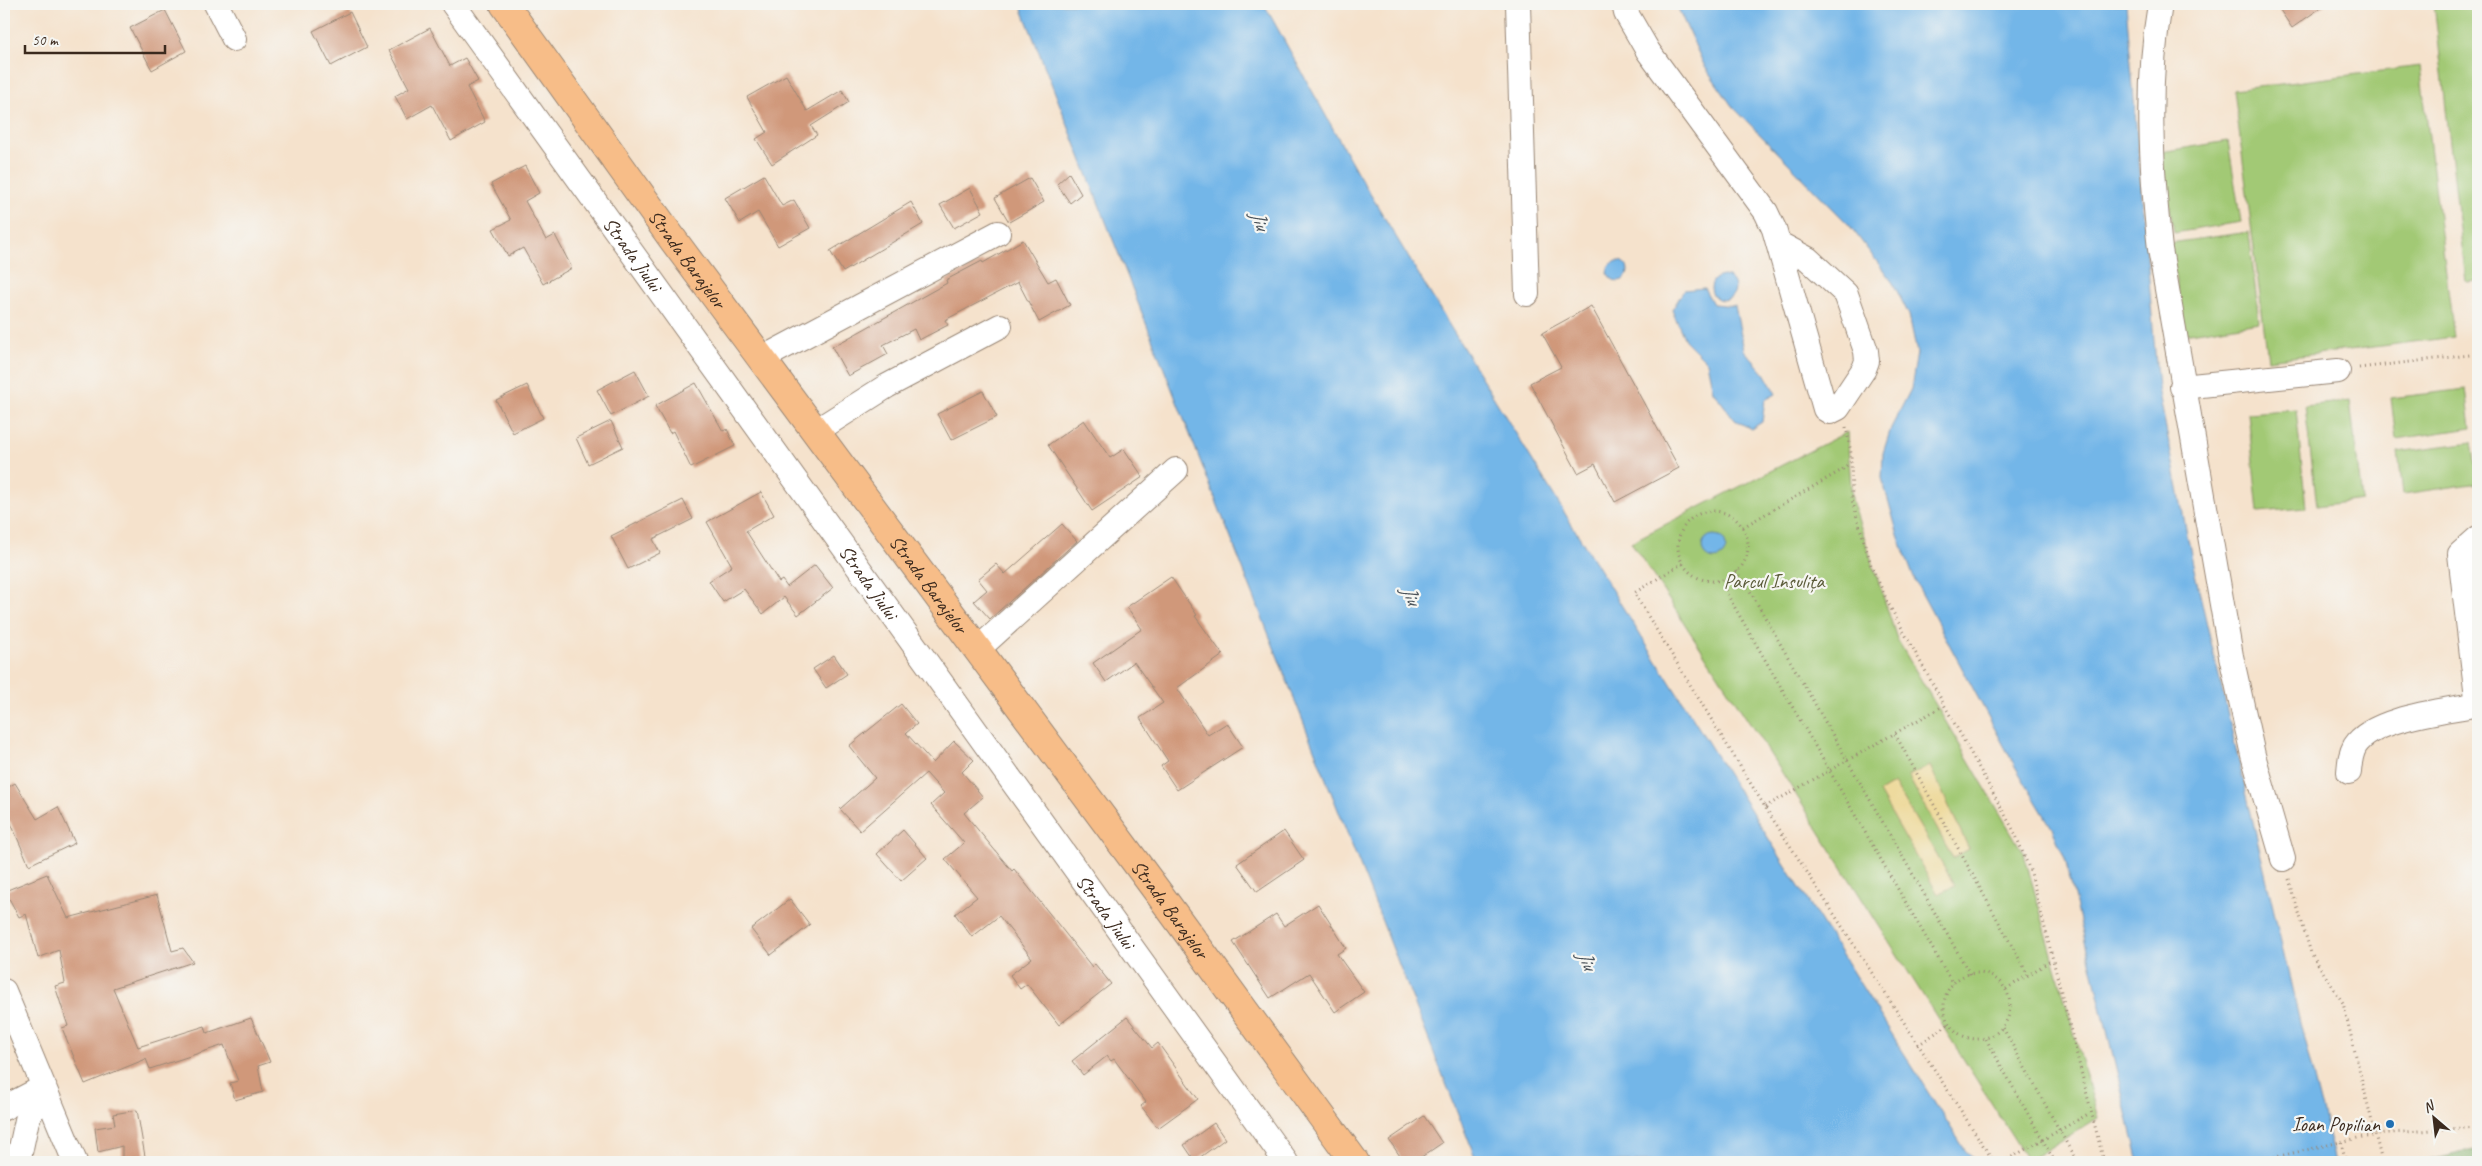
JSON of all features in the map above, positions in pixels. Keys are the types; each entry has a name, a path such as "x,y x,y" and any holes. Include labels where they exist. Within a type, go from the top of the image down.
{"main road":[{"name":"Strada Barajelor","path":"504,4 674,241 763,358 1227,985 1355,1162"}],"street":[{"path":"216,4 234,39"},
{"name":"Strada Jiului","path":"453,4 1286,1162"},
{"path":"1518,4 1527,294"},
{"path":"1624,4 1626,13 1648,51 1766,212 1778,244 1825,409 1830,412 1838,408 1864,369 1867,361 1866,351 1846,294 1808,259 1778,244"},
{"path":"2160,4 2150,102 2153,186 2160,249 2182,388 2231,656 2258,774 2283,859"},
{"path":"763,358 998,233"},
{"path":"816,431 887,386 1000,326"},
{"path":"2182,388 2338,371"},
{"path":"978,649 1176,470"},
{"path":"2349,772 2350,756 2356,744 2370,733 2398,721 2478,705 2460,554 2478,538"},
{"path":"4,991 75,1162"},
{"path":"4,1108 44,1087"},
{"path":"18,1162 27,1120 44,1087"}],"path":[{"path":"2338,371 2478,354"},
{"path":"1838,408 1847,432 1851,461 1852,500 1871,565 1889,605 1943,706 2015,833 2024,854 2104,1162"},
{"path":"1743,528 1842,470 1851,461"},
{"path":"1711,511 1723,512 1733,517 1743,528 1748,546 1746,557 1736,571 1723,580 1712,581 1700,578 1690,572 1682,563 1678,552 1680,535 1689,520 1699,514 1711,511"},
{"path":"1682,563 1634,593 1765,807 1994,1162"},
{"path":"1736,571 1748,586 1970,974"},
{"path":"1723,580 1727,594 1953,984"},
{"path":"1765,807 1943,706"},
{"path":"1895,734 2028,975"},
{"path":"2283,859 2311,953 2343,1003 2382,1162"},
{"path":"2006,988 2052,960"},
{"path":"1978,973 1994,977 2006,988 2011,1009 2003,1028 1995,1035 1986,1039 1965,1038 1949,1024 1944,1014 1944,1003 1947,993 1953,984 1970,974 1978,973"},
{"path":"1918,1045 1949,1024"},
{"path":"2003,1028 2077,1162"},
{"path":"1986,1039 2055,1162"},
{"path":"2002,1162 2090,1113"},
{"path":"2254,1162 2375,1134 2478,1127"},
{"path":"2341,1142 2346,1162"}],"green space":[{"path":"2434,4 2478,4 2478,281 2466,282"},
{"path":"2420,66 2454,337 2268,360 2234,90"},
{"path":"2228,141 2241,222 2174,233 2161,152"},
{"path":"2249,232 2259,322 2184,334 2170,243"},
{"path":"2466,389 2471,428 2396,439 2391,398"},
{"path":"2350,401 2362,500 2317,506 2305,406"},
{"path":"2296,409 2306,508 2258,512 2248,413"},
{"name":"Parcul Insulița","path":"1847,432 1852,500 1897,639 2024,854 2098,1118 2028,1161 1781,771 1631,542"},
{"path":"2472,442 2478,483 2403,494 2398,452"},
{"path":"2478,1149 2478,1162 2420,1162"}],"sand":[{"path":"1930,766 1969,849 1953,858 1908,776"},
{"path":"1894,783 1955,886 1938,894 1879,792"}],"water":[{"name":"Jiu","path":"1020,4 1264,4 1357,172 1615,595 1965,1150 1976,1162 1477,1162"},
{"path":"1676,4 2126,4 2158,388 2194,569 2300,1023 2335,1162 2139,1162 2065,859 2052,828 2016,768 1915,581 1898,535 1882,478 1883,453 1891,428 1911,389 1917,353 1909,315 1893,283 1850,226 1732,106 1705,67"},
{"path":"1614,261 1622,261 1628,267 1628,275 1622,281 1614,281 1608,275 1608,267"},
{"path":"1723,276 1732,279 1735,288 1732,297 1723,300 1714,297 1711,288 1714,279"},
{"path":"1704,288 1713,304 1735,306 1744,350 1764,373 1776,394 1765,400 1762,422 1751,429 1735,420 1713,391 1707,362 1685,340 1672,310 1684,290"},
{"path":"1714,535 1723,538 1726,547 1723,556 1714,559 1705,556 1702,547 1705,538"}],"building":[{"path":"2289,4 2326,4 2292,28 2280,10"},
{"path":"165,10 186,51 152,70 130,28"},
{"path":"350,12 367,47 331,66 313,31"},
{"path":"430,28 450,66 465,58 478,81 467,87 485,122 451,141 432,105 407,119 395,96 409,88 389,50"},
{"path":"786,75 807,111 842,90 849,102 811,126 817,135 772,164 756,139 767,132 747,97"},
{"path":"525,166 539,193 525,201 546,240 555,235 572,268 543,284 523,248 508,256 493,229 511,220 491,184"},
{"path":"1069,173 1081,194 1070,203 1057,184"},
{"path":"764,175 782,206 794,200 810,228 778,246 758,212 740,223 725,198"},
{"path":"1030,178 1044,202 1009,222 995,198"},
{"path":"970,188 983,212 954,228 940,205"},
{"path":"911,202 923,224 843,272 830,251"},
{"path":"1023,240 1048,282 1056,278 1070,305 1039,322 1018,282 945,320 948,325 919,340 914,329 883,345 888,354 848,376 832,347 947,283 946,280 982,261 983,263"},
{"path":"1591,306 1679,468 1615,502 1595,464 1578,473 1530,383 1561,367 1542,333"},
{"path":"635,370 649,396 611,416 597,390"},
{"path":"696,383 723,431 727,429 735,446 691,468 673,431 670,433 655,406"},
{"path":"527,385 543,418 513,433 496,400"},
{"path":"983,391 997,417 951,440 937,414"},
{"path":"1084,420 1110,458 1124,449 1143,477 1092,511 1048,445"},
{"path":"611,421 623,447 588,464 576,438"},
{"path":"761,492 774,515 746,531 779,582 782,580 787,587 815,565 833,588 798,615 784,597 763,614 744,589 723,602 709,581 732,566 707,522"},
{"path":"683,500 693,519 653,539 660,553 628,569 611,536"},
{"path":"1062,524 1077,541 990,619 974,601 987,590 978,579 996,564 1005,574"},
{"path":"1171,577 1197,615 1195,616 1223,655 1177,688 1208,735 1227,723 1243,747 1177,790 1161,766 1168,761 1140,718 1163,703 1134,662 1106,682 1093,663 1142,629 1127,607"},
{"path":"834,655 847,674 826,688 813,669"},
{"path":"901,704 917,724 906,733 933,763 954,741 974,760 962,772 983,797 964,813 1012,871 1014,869 1092,967 1095,964 1111,984 1059,1025 1027,984 1020,989 1010,975 1032,958 999,916 972,937 955,914 977,897 945,859 964,843 931,805 944,793 926,773 860,831 840,809 875,778 849,746"},
{"path":"15,783 37,819 58,807 75,843 29,865 10,821 4,824 4,790"},
{"path":"903,830 927,858 901,881 877,854"},
{"path":"1284,831 1304,860 1257,892 1237,864"},
{"path":"47,874 68,918 157,895 172,951 183,948 193,962 113,988 138,1047 205,1026 207,1033 251,1018 270,1062 258,1066 263,1092 235,1100 230,1083 238,1081 224,1045 150,1069 146,1059 85,1084 62,1028 68,1026 55,986 65,983 59,950 38,958 26,914 19,917 5,891"},
{"path":"790,899 810,925 771,955 751,929"},
{"path":"1318,904 1346,948 1337,954 1364,992 1335,1012 1309,973 1270,998 1233,942 1276,914 1284,926"},
{"path":"1127,1017 1152,1048 1158,1043 1198,1099 1158,1128 1141,1106 1146,1102 1114,1059 1111,1061 1107,1056 1083,1075 1072,1061"},
{"path":"137,1110 146,1162 122,1162 122,1146 98,1152 95,1128 115,1125 113,1114"},
{"path":"1424,1116 1442,1143 1414,1162 1404,1162 1389,1140"},
{"path":"1214,1123 1225,1139 1195,1161 1184,1145"}],"place":[{"name":"Ioan Popilian","path":"2390,1124"}]}
